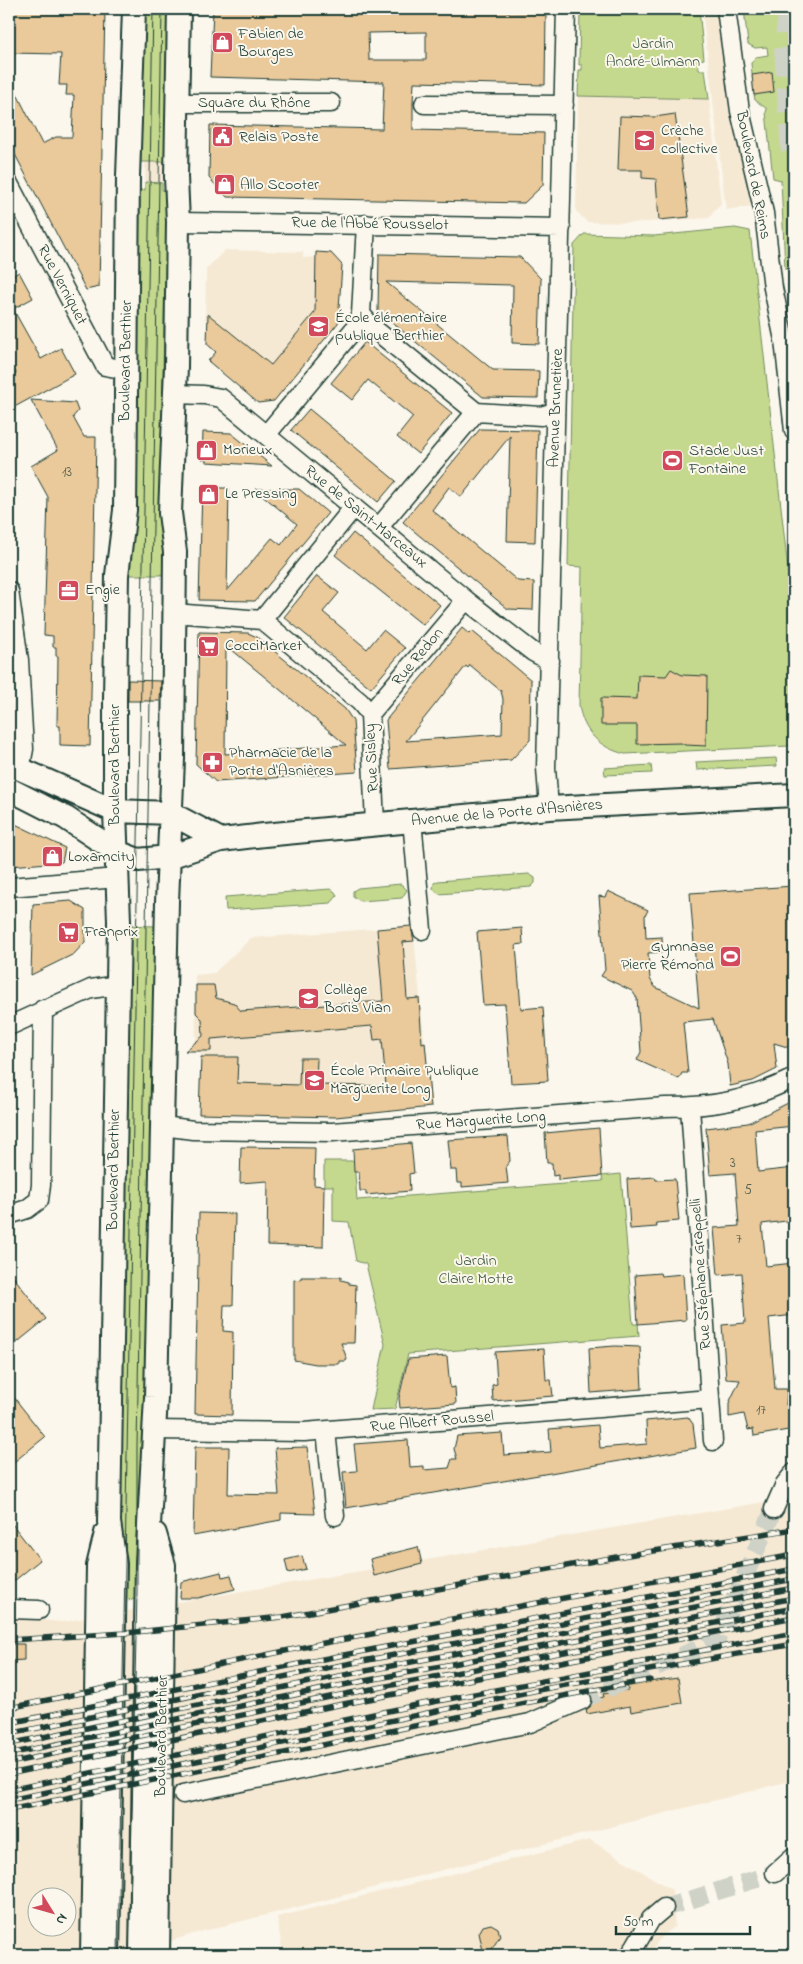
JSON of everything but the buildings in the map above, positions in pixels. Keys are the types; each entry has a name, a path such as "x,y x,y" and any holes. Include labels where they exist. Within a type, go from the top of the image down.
{"main road":[{"name":"Boulevard Berthier","path":"108,1955 115,1564 109,1522 118,985 115,811 117,575 125,510 128,176 134,9"},
{"name":"Boulevard Berthier","path":"141,1955 147,1572 154,1430 163,1126 166,902 173,759 175,552 170,513 175,394 179,9"},
{"path":"14,767 115,811 170,813 220,840"},
{"name":"Avenue de la Porte d'Asnières","path":"9,789 66,818 117,852 138,860 169,857 220,840 412,820 549,808 794,795"},
{"name":"Boulevard Berthier","path":"151,1518 164,1565 158,1955"},
{"name":"Boulevard Berthier","path":"92,1955 98,1566 109,1522"}],"street":[{"name":"Avenue Brunetière","path":"549,808 546,768 562,228 566,9"},
{"name":"Boulevard de Reims","path":"726,9 740,111 764,214 773,288 784,340 794,431"},
{"name":"Square du Rhône","path":"177,103 331,103"},
{"path":"424,104 564,106"},
{"name":"Rue Verniquet","path":"9,184 105,366 126,370"},
{"name":"Rue de l'Abbé Rousselot","path":"178,222 562,228"},
{"path":"266,435 355,328 362,314 366,224"},
{"path":"362,314 372,328 476,412 541,416 556,412"},
{"name":"Rue de Saint-Marceaux","path":"175,394 222,398 466,600 533,652 550,661"},
{"path":"380,527 476,412"},
{"path":"174,613 262,620 354,507"},
{"path":"9,591 20,660 24,749 14,767"},
{"name":"Rue Redon","path":"370,714 466,600"},
{"name":"Rue Sisley","path":"262,620 360,702 370,714 375,824"},
{"path":"412,820 422,930"},
{"path":"9,887 117,878"},
{"path":"9,1026 43,1009 91,989 118,985"},
{"path":"9,1215 27,1209 39,1200 41,1185 43,1009"},
{"name":"Rue Marguerite Long","path":"163,1126 193,1130 332,1132 690,1107 741,1100 764,1093 794,1078"},
{"name":"Rue Stéphane Grappelli","path":"690,1107 690,1133 713,1441"},
{"name":"Rue Albert Roussel","path":"154,1430 326,1431 710,1399"},
{"path":"326,1431 334,1516"},
{"path":"774,1509 785,1484 794,1473"},
{"path":"9,1609 39,1610"},
{"path":"183,1794 530,1723 582,1700"},
{"path":"775,1873 794,1856"},
{"path":"630,1955 651,1919 664,1908"}],"shaded area":[{"path":"702,9 726,9 752,206 726,210"},
{"name":"Crèche collective","path":"578,96 709,99 721,203 709,218 631,223 587,222 576,211"},
{"path":"145,162 163,162 162,183 145,182"},
{"path":"225,250 303,252 303,258 316,257 315,311 271,365 215,320 205,321 206,269"},
{"name":"Collège Boris Vian","path":"413,926 431,1107 336,1117 199,1114 201,1051 196,1051 195,975 214,973 251,938"},
{"path":"794,1497 794,1780 196,1933 127,1955 9,1955 9,1617 62,1622"},
{"path":"590,1840 672,1890 675,1926 658,1941 651,1955 283,1955 277,1917"}],"green space":[{"path":"144,9 171,9 167,162 141,162"},
{"name":"Jardin André-Ulmann","path":"580,9 699,9 704,59 698,60 699,70 705,70 709,99 578,96 579,70 582,70 582,65 579,65"},
{"path":"744,9 794,9 794,268 785,269 781,180 773,178 767,109 755,100 754,95 751,63 756,57 768,55 767,47 755,48 748,44"},
{"path":"145,182 162,183 162,190 167,190 160,509 165,544 165,575 128,575 136,463 140,190 145,190"},
{"name":"Stade Just Fontaine","path":"735,228 750,231 794,623 794,740 789,746 625,754 608,748 594,737 584,723 579,705 582,567 568,566 574,245 584,234 654,236"},
{"path":"776,758 777,766 697,770 696,762"},
{"path":"651,765 652,773 605,775 604,768"},
{"path":"529,874 535,878 535,883 531,887 439,894 433,889 434,883 438,881"},
{"path":"401,884 407,890 402,898 360,901 353,896 353,891 358,888"},
{"path":"331,889 337,896 331,903 226,910 225,897"},
{"path":"127,925 155,926 142,1599 120,1600 118,1531"},
{"name":"Jardin Claire Motte","path":"324,1161 354,1161 357,1200 603,1181 602,1176 621,1174 633,1324 638,1324 639,1336 408,1354 395,1409 371,1410 385,1344 366,1264 356,1261 349,1222 333,1221 333,1186 324,1186"}],"tunnel":[{"path":"792,9 787,46 794,151"},
{"path":"582,1700 717,1640 774,1509"},
{"path":"664,1908 775,1873"}],"tram line":[{"path":"118,1955 153,9"},
{"path":"129,1955 137,1591 137,1447 162,9"}],"railway":[{"path":"9,1640 126,1633 282,1617 622,1556 794,1529"},
{"path":"9,1708 324,1643 794,1555"},
{"path":"9,1723 323,1659 794,1569"},
{"path":"9,1734 326,1668 794,1579"},
{"path":"9,1744 329,1678 794,1588"},
{"path":"9,1754 333,1687 794,1598"},
{"path":"9,1763 330,1697 794,1608"},
{"path":"9,1774 333,1706 794,1617"},
{"path":"9,1790 417,1705 794,1633"},
{"path":"9,1800 538,1690 794,1644"},
{"path":"9,1810 530,1702 650,1680"}],"place":[{"name":"Fabien de Bourges","path":"222,43"},
{"name":"Relais Poste","path":"223,137"},
{"name":"Crèche collective","path":"645,140"},
{"name":"Allo Scooter","path":"224,185"},
{"name":"École élémentaire publique Berthier","path":"319,327"},
{"name":"Morieux","path":"207,450"},
{"name":"Stade Just Fontaine","path":"673,460"},
{"name":"Le Pressing","path":"209,494"},
{"name":"Engie","path":"69,590"},
{"name":"CocciMarket","path":"209,646"},
{"name":"Pharmacie de la Porte d'Asnières","path":"213,762"},
{"name":"Loxamcity","path":"52,857"},
{"name":"Franprix","path":"68,932"},
{"name":"Gymnase Pierre Rémond","path":"730,956"},
{"name":"Collège Boris Vian","path":"308,999"},
{"name":"École Primaire Publique Marguerite Long","path":"314,1080"}]}
